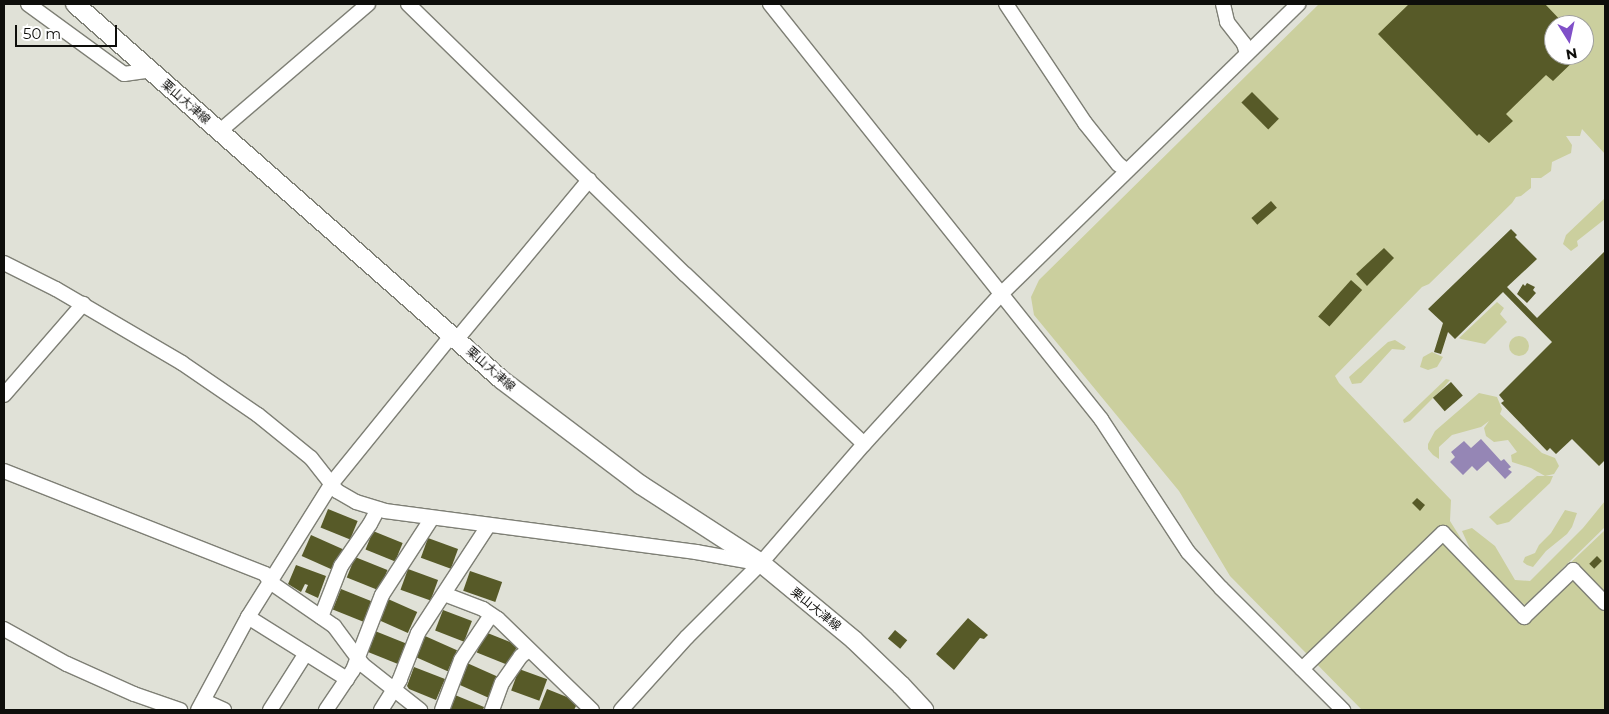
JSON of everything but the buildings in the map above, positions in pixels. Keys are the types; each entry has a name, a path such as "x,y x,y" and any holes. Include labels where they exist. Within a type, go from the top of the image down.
{"main road":[{"name":"栗山大津線","path":"75,4 502,380 641,485 761,564 854,640 924,710"}],"street":[{"path":"28,4 124,74 151,70"},
{"path":"220,131 368,4"},
{"path":"408,4 693,282 864,444"},
{"path":"770,4 1000,295 1101,419 1188,552 1221,588 1343,710"},
{"path":"1006,4 1085,123 1118,164 1127,171"},
{"path":"1223,4 1227,22 1244,45"},
{"path":"622,710 687,637 761,564 864,444 1000,295 1127,171 1244,45 1298,4"},
{"path":"224,710 201,706 248,617 332,483 589,180"},
{"path":"4,262 83,304 182,363 258,415 311,458 342,495 378,509 432,518 696,552 761,564"},
{"path":"4,395 83,304"},
{"path":"4,471 265,574 270,582 334,626 363,665 420,710"},
{"path":"321,617 341,566 378,509"},
{"path":"326,710 347,679 358,658 382,595 432,518"},
{"path":"381,710 394,690 418,633 488,526"},
{"path":"1302,669 1443,533 1524,617 1573,570 1605,603"},
{"path":"444,594 491,615 592,710"},
{"path":"442,710 461,660 491,615"},
{"path":"248,617 347,679"},
{"path":"4,629 67,664 134,694 180,710"},
{"path":"492,710 502,683 521,656 529,650"},
{"path":"270,710 306,653"}],"green space":[{"path":"1319,4 1605,4 1605,154 1582,129 1580,136 1566,136 1572,145 1571,153 1552,162 1551,171 1541,178 1531,178 1531,188 1521,196 1516,197 1429,284 1422,287 1335,376 1339,383 1451,500 1450,521 1465,545 1471,551 1462,531 1472,528 1495,546 1515,580 1530,581 1583,528 1605,501 1605,527 1525,605 1513,595 1525,606 1605,530 1605,710 1362,710 1230,576 1179,491 1034,315 1031,297 1039,280"},
{"path":"1605,198 1605,219 1577,241 1578,246 1571,251 1563,244 1566,235"},
{"path":"1497,302 1504,308 1500,314 1507,322 1485,344 1459,338"},
{"path":"1519,336 1526,339 1529,346 1526,353 1519,356 1512,353 1509,346 1512,339"},
{"path":"1395,340 1406,347 1404,350 1392,349 1361,383 1352,384 1349,377 1388,342"},
{"path":"1432,352 1443,357 1437,367 1428,370 1420,367 1423,357"},
{"path":"1446,379 1450,380 1410,421 1404,423 1403,420"},
{"path":"1479,393 1497,397 1502,409 1500,414 1542,453 1555,458 1559,466 1554,474 1545,476 1531,468 1512,462 1511,455 1517,452 1508,440 1494,442 1486,436 1484,428 1489,421 1481,427 1452,435 1439,447 1439,459 1433,455 1428,449 1428,444 1435,431"},
{"path":"1537,476 1553,476 1550,483 1509,522 1497,525 1489,517"},
{"path":"1565,510 1577,513 1572,527 1567,534 1546,551 1533,567 1527,565 1523,562 1525,557 1535,553 1539,545 1551,533"}],"shaded area":[{"path":"1481,439 1501,461 1504,459 1511,467 1508,469 1512,472 1505,479 1488,461 1477,471 1472,466 1463,475 1450,462 1455,457 1451,452 1464,441 1471,448"}]}
